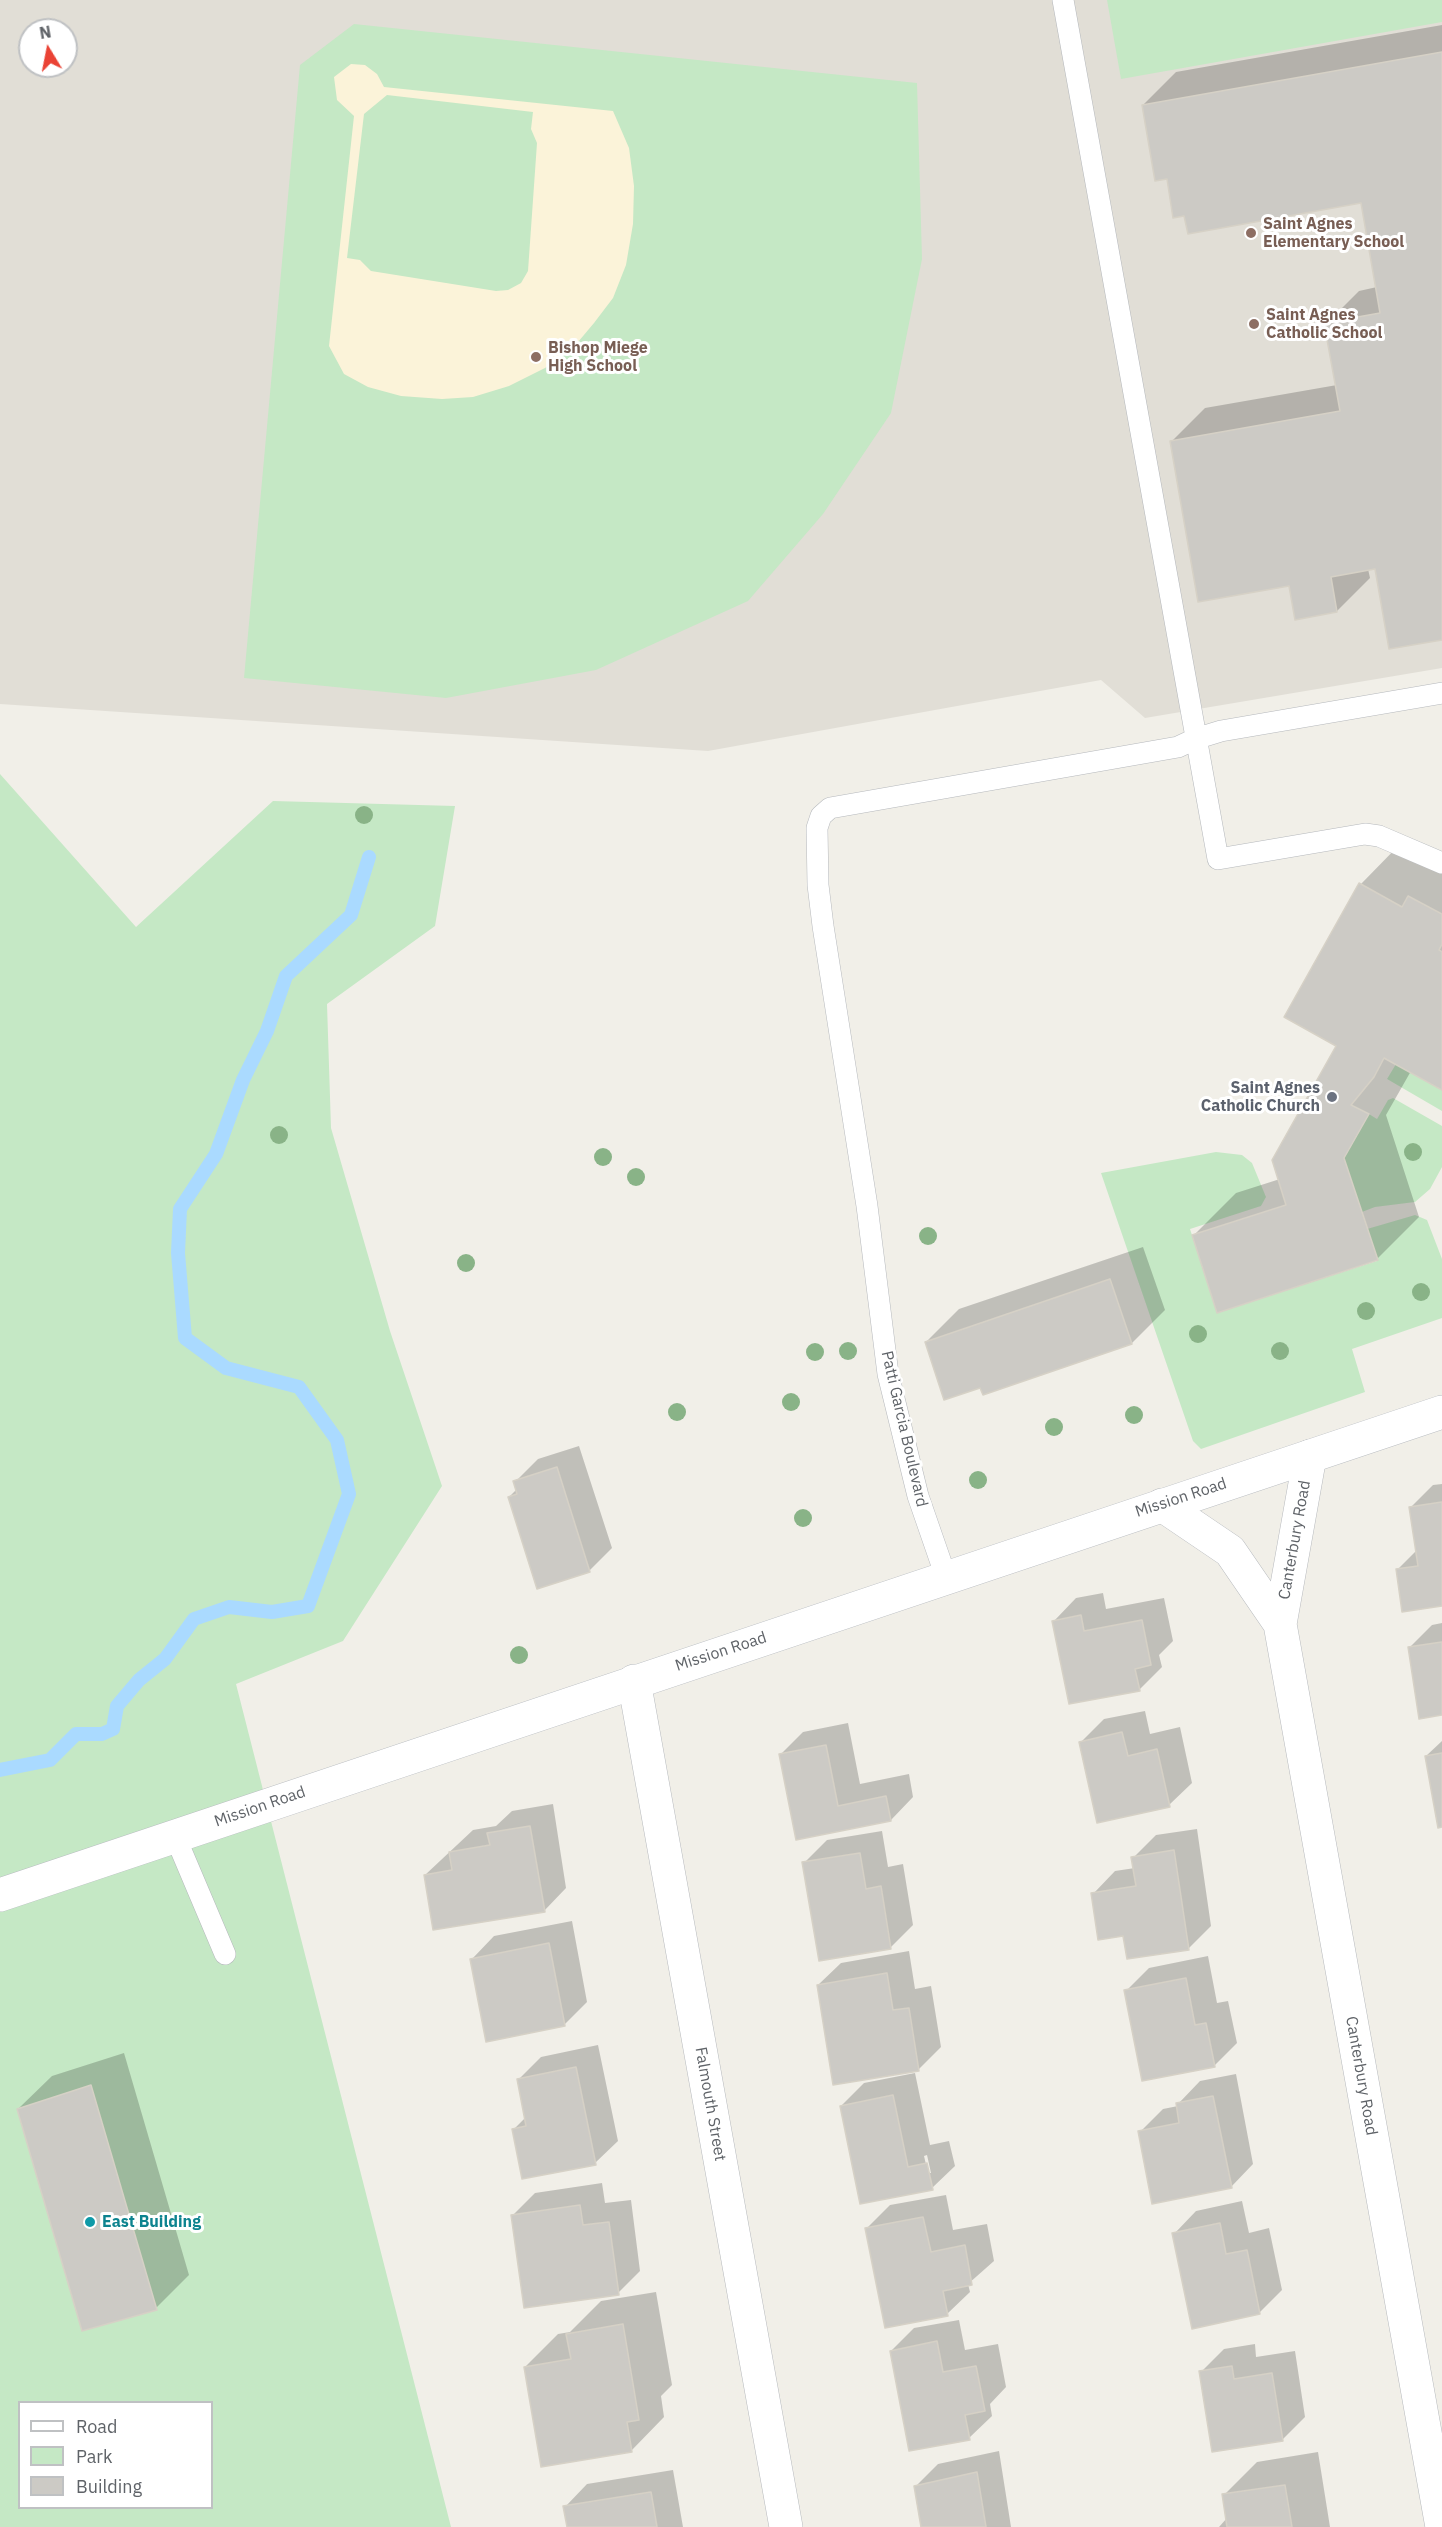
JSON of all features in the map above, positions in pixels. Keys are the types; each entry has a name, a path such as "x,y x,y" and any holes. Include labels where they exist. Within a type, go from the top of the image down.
{"street":[{"name":"Mission Road","path":"0,1895 1442,1412"},
{"name":"Canterbury Road","path":"1310,1456 1280,1624 1442,2527"},
{"name":"Canterbury Road","path":"1162,1505 1230,1551 1280,1624"},
{"name":"Falmouth Street","path":"634,1681 786,2527"}],"lane":[{"path":"1063,0 1186,743 1218,859 1365,834 1379,836 1442,863"},
{"name":"Patti Garcia Boulevard","path":"946,1577 918,1496 888,1374 867,1206 822,926 818,885 817,828 821,816 830,808 1186,743 1221,731 1442,693"},
{"path":"175,1836 225,1954"}],"shaded area":[{"name":"Bishop Miege High School","path":"0,0 1442,0 1442,668 1145,718 1101,680 708,751 0,704"}],"green space":[{"path":"1107,0 1442,0 1442,22 1121,79"},
{"path":"354,24 917,83 922,259 891,413 823,514 748,601 596,670 446,698 244,678 300,65"},
{"path":"0,774 136,927 273,801 455,806 435,926 327,1004 331,1128 390,1331 442,1486 343,1641 236,1684 451,2527 0,2527"},
{"path":"1396,1064 1442,1090 1442,1111 1387,1079"},
{"path":"1393,1098 1442,1126 1442,1167 1430,1189 1415,1202 1375,1207 1362,1212 1344,1158 1369,1114 1377,1119 1388,1100"},
{"path":"1216,1152 1242,1155 1252,1163 1266,1197 1261,1206 1190,1229 1217,1312 1377,1261 1367,1229 1415,1215 1427,1220 1442,1259 1442,1318 1352,1349 1365,1392 1201,1449 1193,1441 1101,1173"}],"sand":[{"path":"351,64 365,65 377,74 384,87 613,111 629,148 634,186 633,224 626,265 613,298 573,348 545,368 509,386 473,397 442,399 401,396 368,387 344,374 329,346 354,116 337,100 334,77","holes":["387,95 533,112 531,129 537,143 528,271 521,283 508,290 496,291 371,271 360,260 347,258 364,114"]}],"building":[{"path":"1442,52 1442,640 1389,649 1375,569 1331,577 1337,612 1295,620 1289,586 1198,602 1170,441 1340,411 1324,323 1380,313 1361,203 1188,234 1184,216 1173,218 1167,179 1155,181 1142,105"},
{"name":"Saint Agnes Catholic Church","path":"1359,883 1402,907 1408,896 1442,914 1442,944 1439,950 1442,952 1442,1090 1384,1058 1374,1077 1351,1105 1369,1114 1344,1158 1378,1260 1217,1313 1192,1235 1286,1205 1272,1160 1336,1046 1284,1017"},
{"path":"1110,1279 1132,1344 983,1395 980,1388 944,1400 925,1342"},
{"path":"557,1467 590,1572 537,1589 508,1497 517,1494 513,1481"},
{"path":"1442,1502 1442,1606 1402,1612 1396,1569 1418,1566 1409,1507"},
{"path":"1081,1615 1084,1631 1142,1620 1151,1665 1135,1669 1140,1691 1069,1704 1052,1621"},
{"path":"1442,1642 1442,1715 1419,1719 1408,1647"},
{"path":"1122,1732 1128,1756 1157,1749 1170,1807 1097,1823 1079,1742"},
{"path":"826,1745 838,1806 886,1796 891,1821 796,1840 779,1754"},
{"path":"1442,1753 1442,1827 1438,1828 1425,1756"},
{"path":"530,1826 545,1912 433,1930 424,1875 452,1870 449,1852 490,1845 487,1833"},
{"path":"1174,1850 1189,1950 1127,1959 1123,1936 1098,1940 1091,1893 1136,1886 1131,1857"},
{"path":"860,1853 866,1889 881,1886 891,1949 819,1961 802,1862"},
{"path":"549,1943 565,2026 486,2042 470,1959"},
{"path":"887,1973 893,2010 909,2008 919,2071 833,2085 817,1985"},
{"path":"1186,1978 1195,2025 1206,2023 1215,2067 1142,2081 1124,1990"},
{"path":"576,2067 596,2165 522,2179 512,2129 526,2126 517,2079"},
{"name":"East Building","path":"91,2085 157,2310 82,2331 17,2109"},
{"path":"893,2095 908,2167 927,2163 933,2190 860,2204 840,2106"},
{"path":"1213,2096 1232,2188 1152,2204 1138,2131 1179,2123 1176,2103"},
{"path":"580,2205 583,2225 609,2222 619,2295 524,2308 511,2215"},
{"path":"923,2217 931,2252 965,2245 972,2285 943,2291 948,2316 885,2328 865,2228"},
{"path":"1220,2223 1226,2254 1247,2250 1260,2314 1192,2329 1172,2233"},
{"path":"623,2324 639,2420 627,2422 632,2452 541,2467 524,2367 571,2359 566,2334"},
{"path":"937,2341 943,2372 976,2366 985,2411 965,2415 970,2440 909,2451 890,2351"},
{"path":"1232,2366 1234,2379 1272,2373 1283,2441 1212,2452 1199,2371"},
{"path":"977,2472 986,2527 921,2527 914,2486"},
{"path":"1285,2485 1292,2527 1227,2527 1222,2494"},
{"path":"651,2492 657,2527 567,2527 563,2506"}],"waterway":[{"path":"0,1770 50,1760 76,1734 102,1734 113,1729 117,1706 139,1680 165,1659 194,1619 229,1607 272,1612 308,1606 349,1494 337,1440 299,1387 226,1368 185,1338 178,1253 180,1209 216,1154 243,1080 267,1031 286,976 351,915 369,857"}],"place":[{"name":"Saint Agnes Elementary School","path":"1251,233"},
{"name":"Saint Agnes Catholic School","path":"1254,324"},
{"name":"Bishop Miege High School","path":"536,357"},
{"name":"Saint Agnes Catholic Church","path":"1332,1097"},
{"name":"East Building","path":"90,2222"}]}
